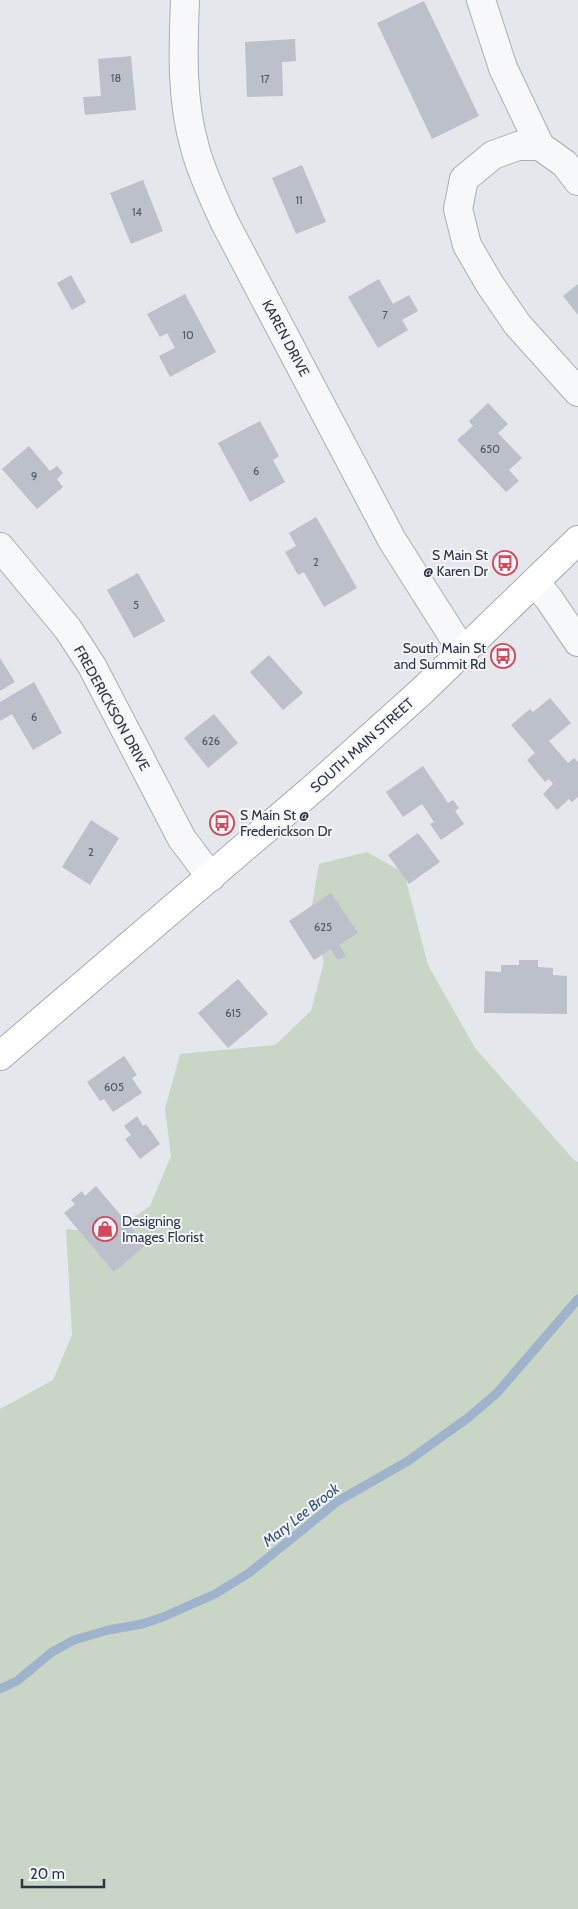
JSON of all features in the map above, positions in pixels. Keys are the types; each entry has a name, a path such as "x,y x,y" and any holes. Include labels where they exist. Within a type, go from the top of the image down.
{"main road":[{"name":"SOUTH MAIN STREET","path":"0,1056 315,788 463,652 578,540"}],"street":[{"name":"KAREN DRIVE","path":"185,0 182,50 186,102 194,148 208,186 225,223 392,540 463,652"},
{"path":"481,0 503,68 540,146 565,164 578,181"},
{"path":"540,146 518,146 493,155 464,179 458,209 467,245 490,283 517,324 578,392"},
{"name":"FREDERICKSON DRIVE","path":"0,547 68,629 114,706 182,840 211,877"},
{"path":"535,582 578,642"}],"green space":[{"path":"367,852 404,873 428,965 475,1048 574,1160 578,1162 578,1909 0,1909 0,1409 53,1380 72,1335 66,1229 111,1233 150,1206 171,1156 165,1109 180,1054 275,1045 311,1011 324,962 311,910 319,864"}],"building":[{"path":"424,1 479,116 432,139 377,23"},
{"path":"295,39 296,61 282,62 283,96 247,97 245,42"},
{"path":"131,56 136,110 85,115 83,97 101,96 98,59"},
{"path":"302,165 326,222 296,234 272,178"},
{"path":"143,180 163,231 131,244 110,193"},
{"path":"71,275 86,302 72,310 57,283"},
{"path":"379,279 393,304 409,295 418,311 402,320 408,330 378,348 348,297"},
{"path":"578,284 578,315 563,296"},
{"path":"185,294 216,352 170,377 159,356 175,348 167,333 160,337 147,314"},
{"path":"488,403 508,424 498,433 522,458 509,470 519,481 506,492 457,440 473,426 469,421"},
{"path":"260,421 279,456 273,460 285,482 250,502 218,443"},
{"path":"29,446 50,471 57,466 63,473 57,479 63,487 37,509 2,469"},
{"path":"316,517 357,588 324,607 304,572 298,575 285,552 296,546 289,533"},
{"path":"138,573 165,621 134,638 107,590"},
{"path":"269,655 303,693 283,710 250,672"},
{"path":"0,658 15,682 0,691"},
{"path":"34,682 62,733 33,750 12,714 0,721 0,702"},
{"path":"550,698 571,723 549,741 568,763 574,758 578,762 578,797 572,802 569,799 557,810 543,794 553,784 549,779 545,782 527,760 535,753 511,725 530,709 533,712"},
{"path":"214,714 238,743 208,768 184,738"},
{"path":"423,766 448,803 453,800 459,808 455,811 464,824 441,840 430,824 434,822 422,804 403,817 386,792"},
{"path":"91,820 119,838 90,885 62,867"},
{"path":"418,833 440,862 409,884 388,855"},
{"path":"331,893 358,933 339,945 346,956 338,960 331,949 314,960 289,921"},
{"path":"519,960 538,960 538,967 553,968 553,975 567,976 567,1014 484,1013 485,971 501,972 501,965 519,965"},
{"path":"238,979 268,1014 228,1048 198,1013"},
{"path":"124,1056 137,1075 132,1078 142,1093 113,1112 104,1099 100,1101 87,1082"},
{"path":"137,1116 143,1126 146,1124 160,1144 140,1159 125,1139 131,1135 124,1126"},
{"name":"Designing Images Florist","path":"96,1186 146,1245 114,1272 64,1213 75,1204 71,1200 82,1191 85,1196"}],"waterway":[{"name":"Mary Lee Brook","path":"0,1689 17,1681 52,1652 74,1640 108,1630 142,1624 163,1617 215,1594 249,1573 338,1501 408,1461 469,1417 497,1393 578,1299"}],"place":[{"name":"S Main St @ Karen Dr","path":"505,563"},
{"name":"South Main St and Summit Rd","path":"503,656"},
{"name":"S Main St @ Frederickson Dr","path":"222,823"},
{"name":"Designing Images Florist","path":"105,1229"}]}
